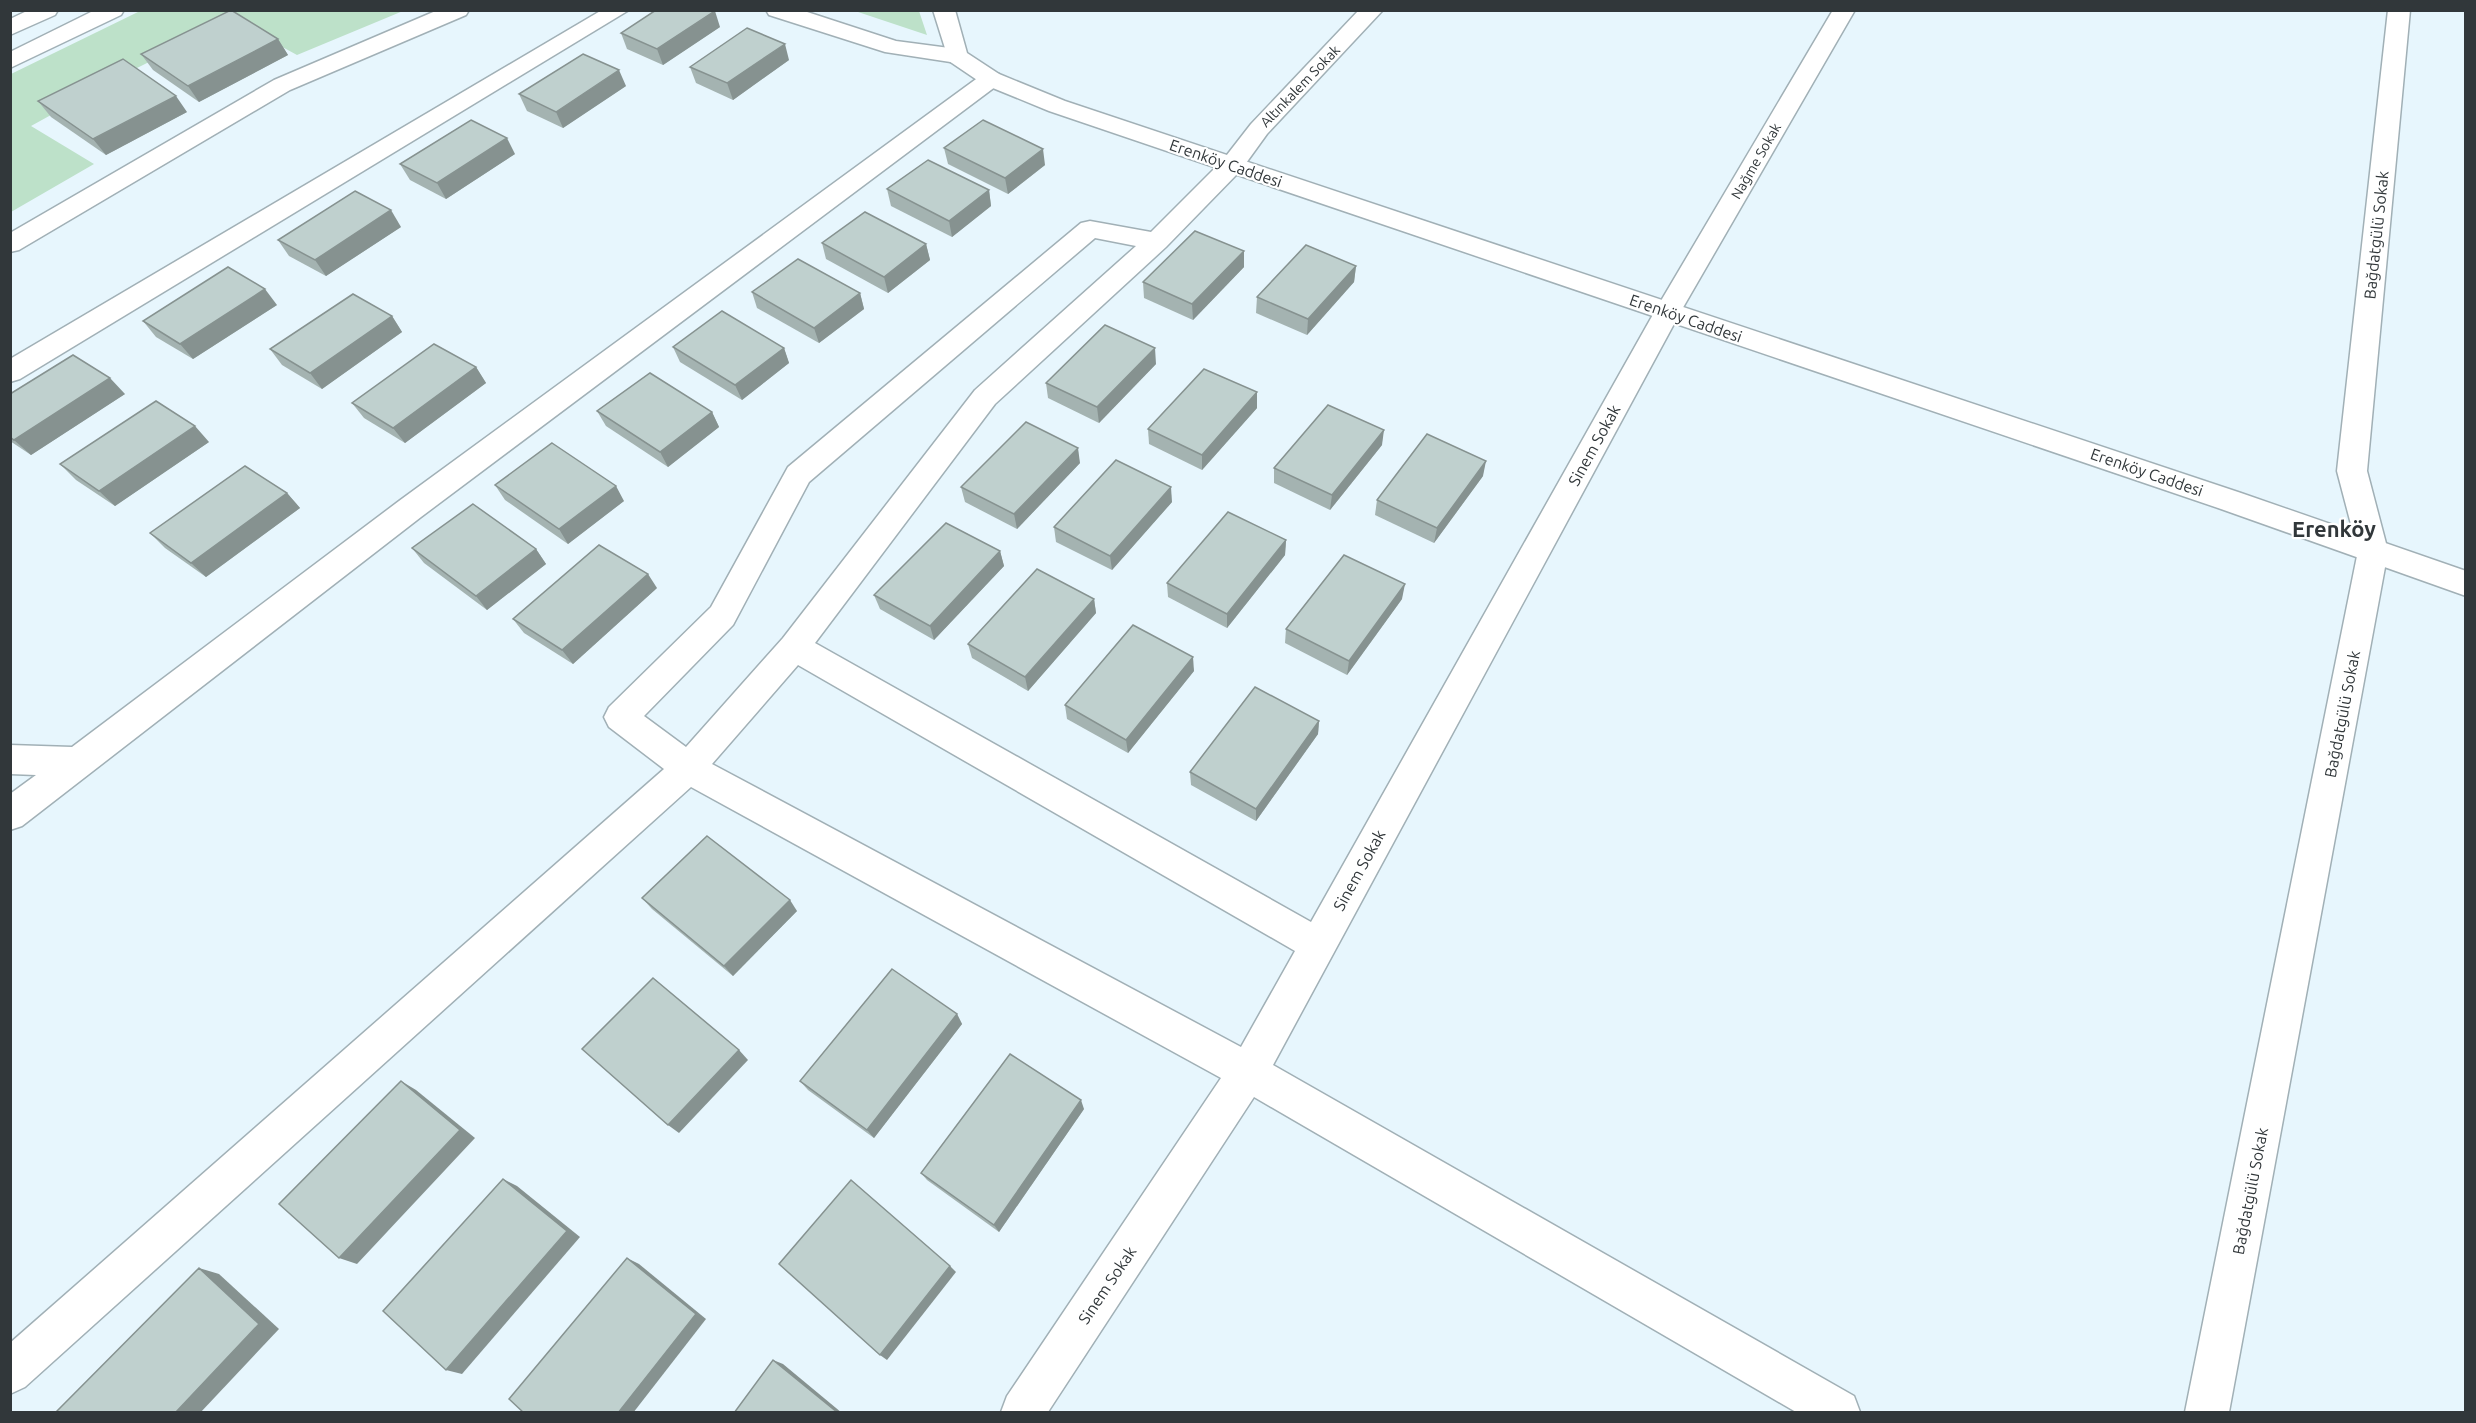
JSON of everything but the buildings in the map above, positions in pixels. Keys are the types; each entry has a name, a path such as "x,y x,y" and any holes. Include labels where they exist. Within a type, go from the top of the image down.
{"street":[{"path":"10,28 47,10"},
{"path":"10,61 113,10"},
{"path":"10,244 282,85 458,10"},
{"path":"10,372 618,10"},
{"path":"777,10 893,47 957,56 944,10"},
{"name":"Altınkalem Sokak","path":"10,1372 688,768 794,648 985,397 1157,241 1232,165 1259,129 1372,10"},
{"name":"Nağme Sokak","path":"1668,311 1845,10"},
{"name":"Bağdatgülü Sokak","path":"2207,1413 2373,551 2352,471 2398,10"},
{"name":"Erenköy Caddesi","path":"957,56 991,79 1058,106 2220,497 2466,584"},
{"path":"10,814 410,509 991,79"},
{"path":"1157,241 1090,229 798,475 722,616 621,717 688,768 1248,1072 1838,1413"},
{"name":"Sinem Sokak","path":"1023,1413 1248,1072 1668,311"},
{"path":"794,648 1318,945"},
{"path":"10,759 78,762"}],"green space":[{"path":"140,11 403,11 297,55 233,20 129,72 31,126 94,164 11,212 11,74"},
{"path":"855,11 919,11 927,35"}],"district":[{"name":"Erenköy","path":"2334,529"}]}
